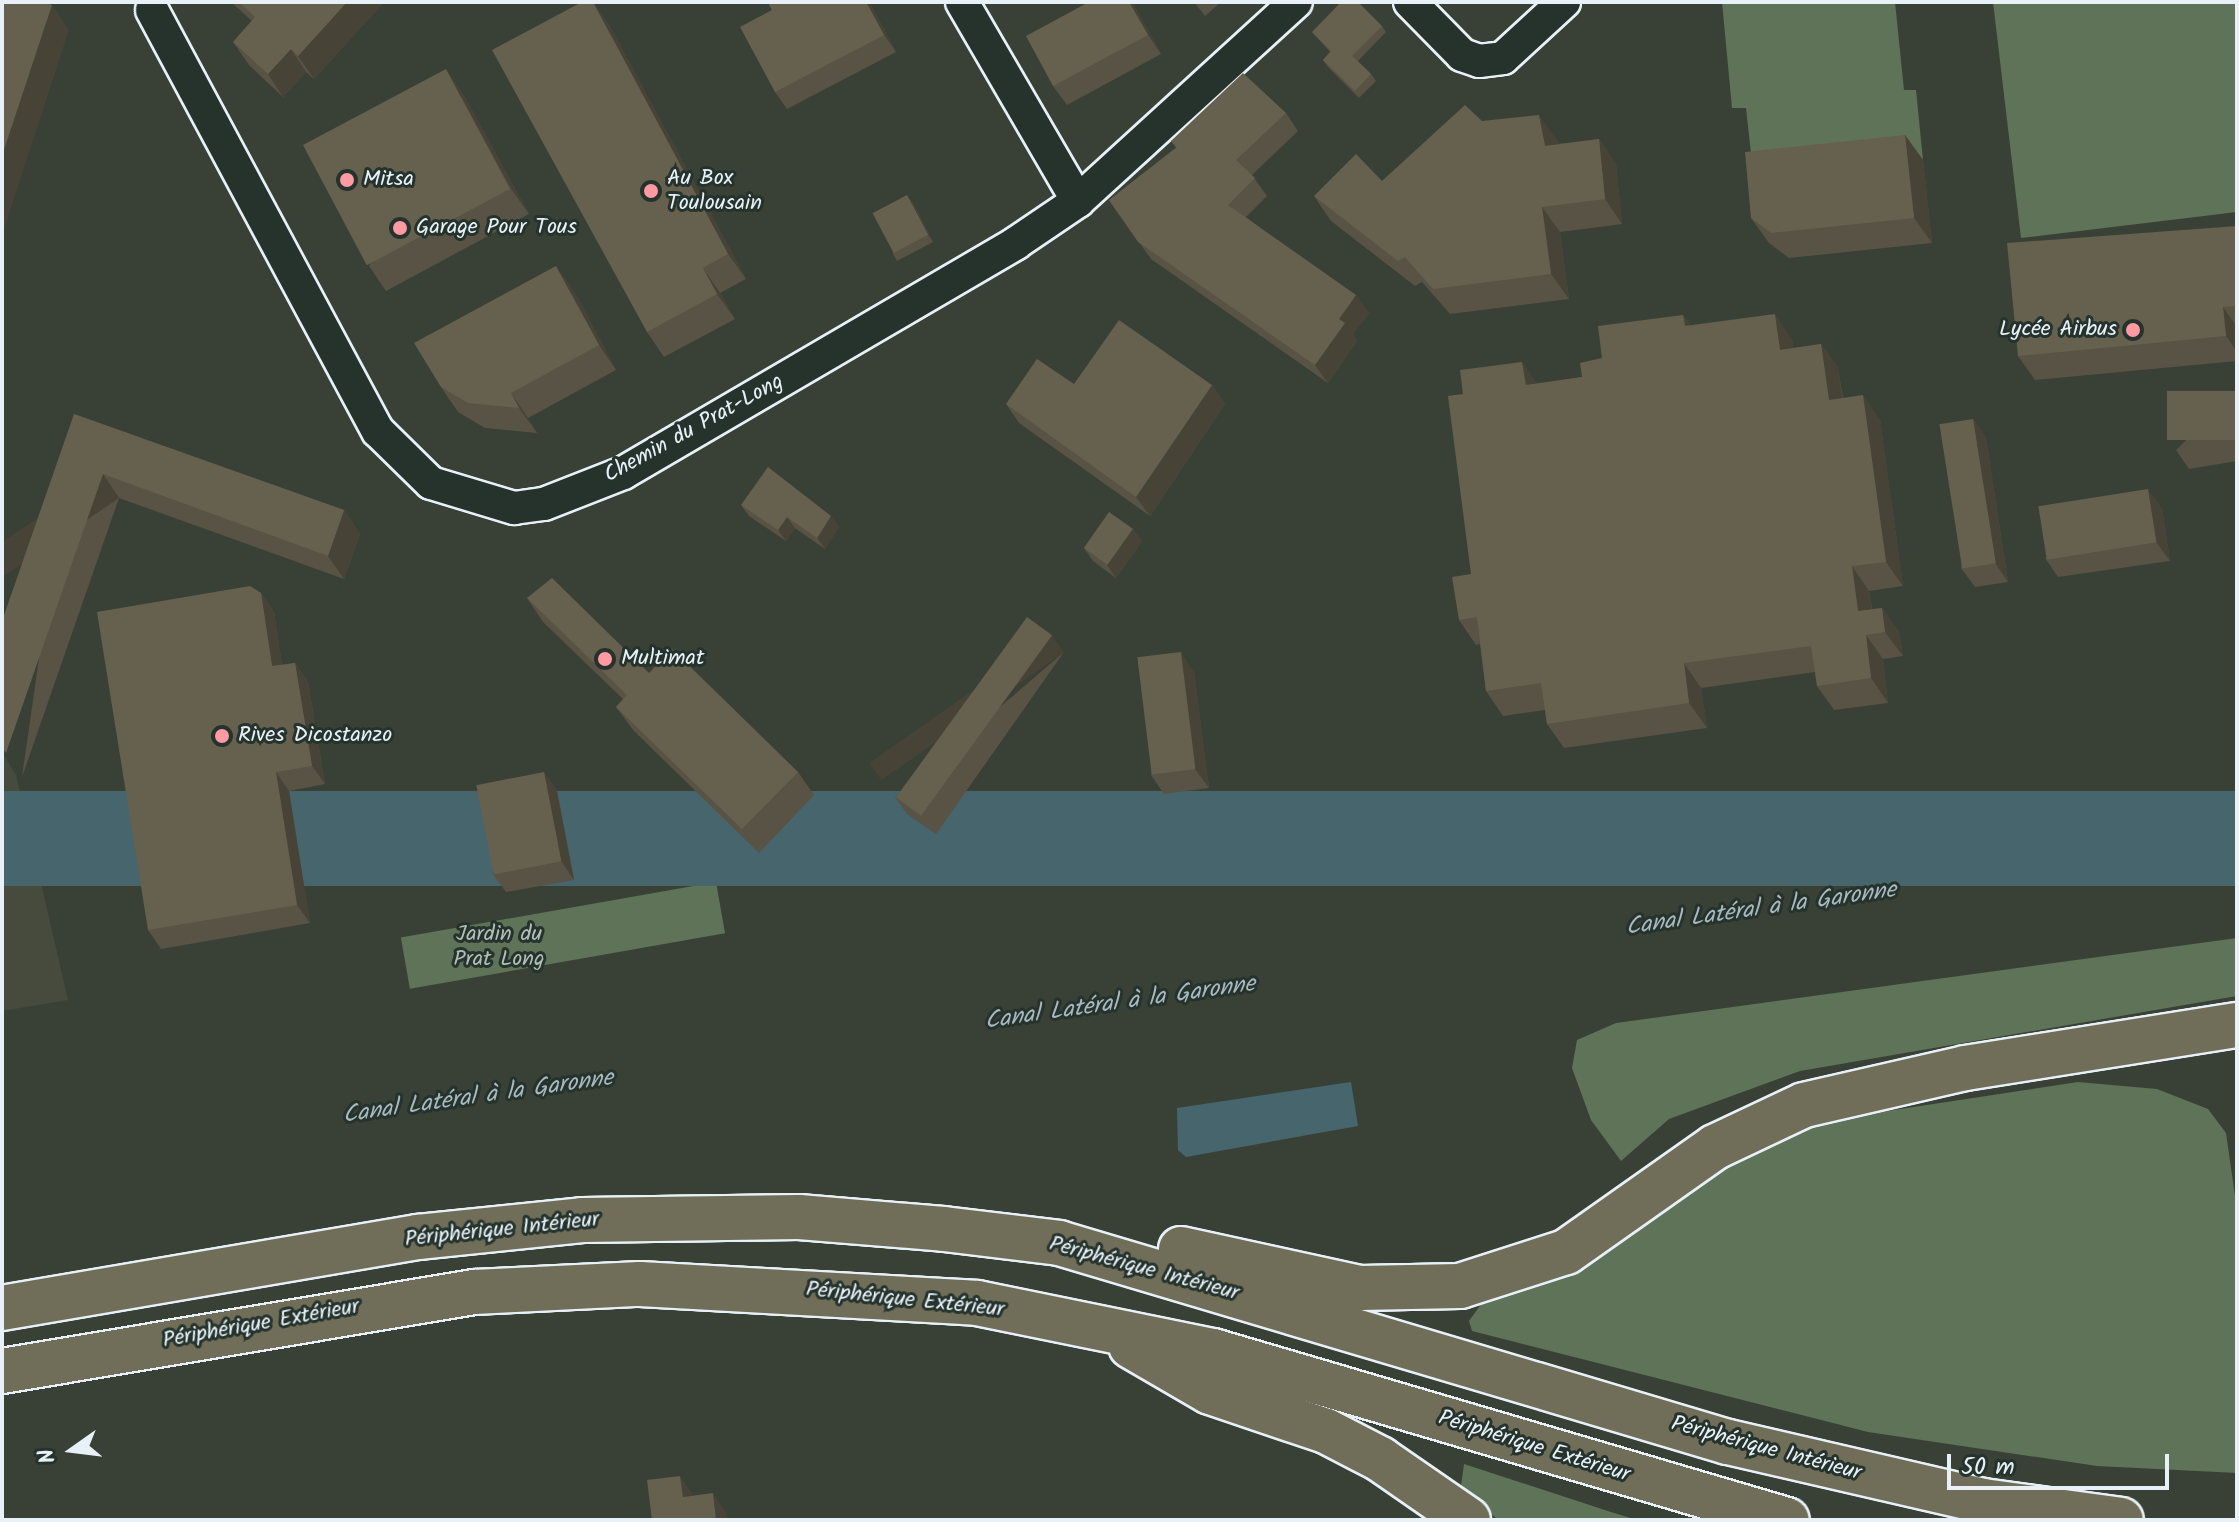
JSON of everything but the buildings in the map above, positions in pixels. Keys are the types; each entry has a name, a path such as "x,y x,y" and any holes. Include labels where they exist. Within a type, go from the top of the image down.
{"highway":[{"path":"1059,1243 1183,1249 1360,1288 1460,1286 1566,1252 1715,1147 1804,1105 1965,1068 2237,1025"},
{"name":"Périphérique Intérieur","path":"2,1308 418,1237 582,1220 799,1217 1059,1243 1728,1442 1983,1501 2121,1520"},
{"name":"Périphérique Extérieur","path":"2,1371 389,1301 640,1284 977,1303 1213,1351 1787,1520"},
{"path":"1103,1329 1210,1392 1326,1431 1380,1459 1468,1520"}],"street":[{"path":"962,2 1078,201"},
{"name":"Chemin du Prat-Long","path":"152,10 378,431 431,483 491,507 544,504 623,473 1078,201 1296,2"},
{"path":"1410,2 1462,55 1479,61 1513,51 1564,2"}],"shaded area":[{"path":"2,752 16,775 68,1000 2,1011"}],"green space":[{"path":"1722,2 1895,2 1904,90 1916,90 1923,160 1754,181 1746,108 1732,108"},
{"path":"1993,2 2237,2 2237,212 2021,238"},
{"name":"Jardin du Prat Long","path":"716,882 725,933 410,989 401,938"},
{"path":"2237,938 2237,996 1800,1071 1669,1119 1621,1161 1591,1120 1572,1068 1577,1040 1616,1023"},
{"path":"2078,1082 2157,1089 2208,1109 2226,1133 2237,1210 2237,1473 2097,1466 1868,1432 1472,1331 1469,1321 1487,1296 1716,1169 1821,1121"},
{"path":"1464,1464 1637,1520 1498,1520 1461,1486"}],"water":[{"path":"2,791 2237,791 2237,886 2,886"},
{"path":"1351,1082 1358,1126 1186,1157 1178,1150 1177,1108"}],"place":[{"name":"Mitsa","path":"347,180"},
{"name":"Au Box Toulousain","path":"651,191"},
{"name":"Garage Pour Tous","path":"400,228"},
{"name":"Lycée Airbus","path":"2133,330"},
{"name":"Multimat","path":"605,659"},
{"name":"Rives Dicostanzo","path":"222,736"}],"water label":[{"name":"Canal Latéral à la Garonne","path":"1761,909"},
{"name":"Canal Latéral à la Garonne","path":"1120,1003"},
{"name":"Canal Latéral à la Garonne","path":"478,1097"}]}
